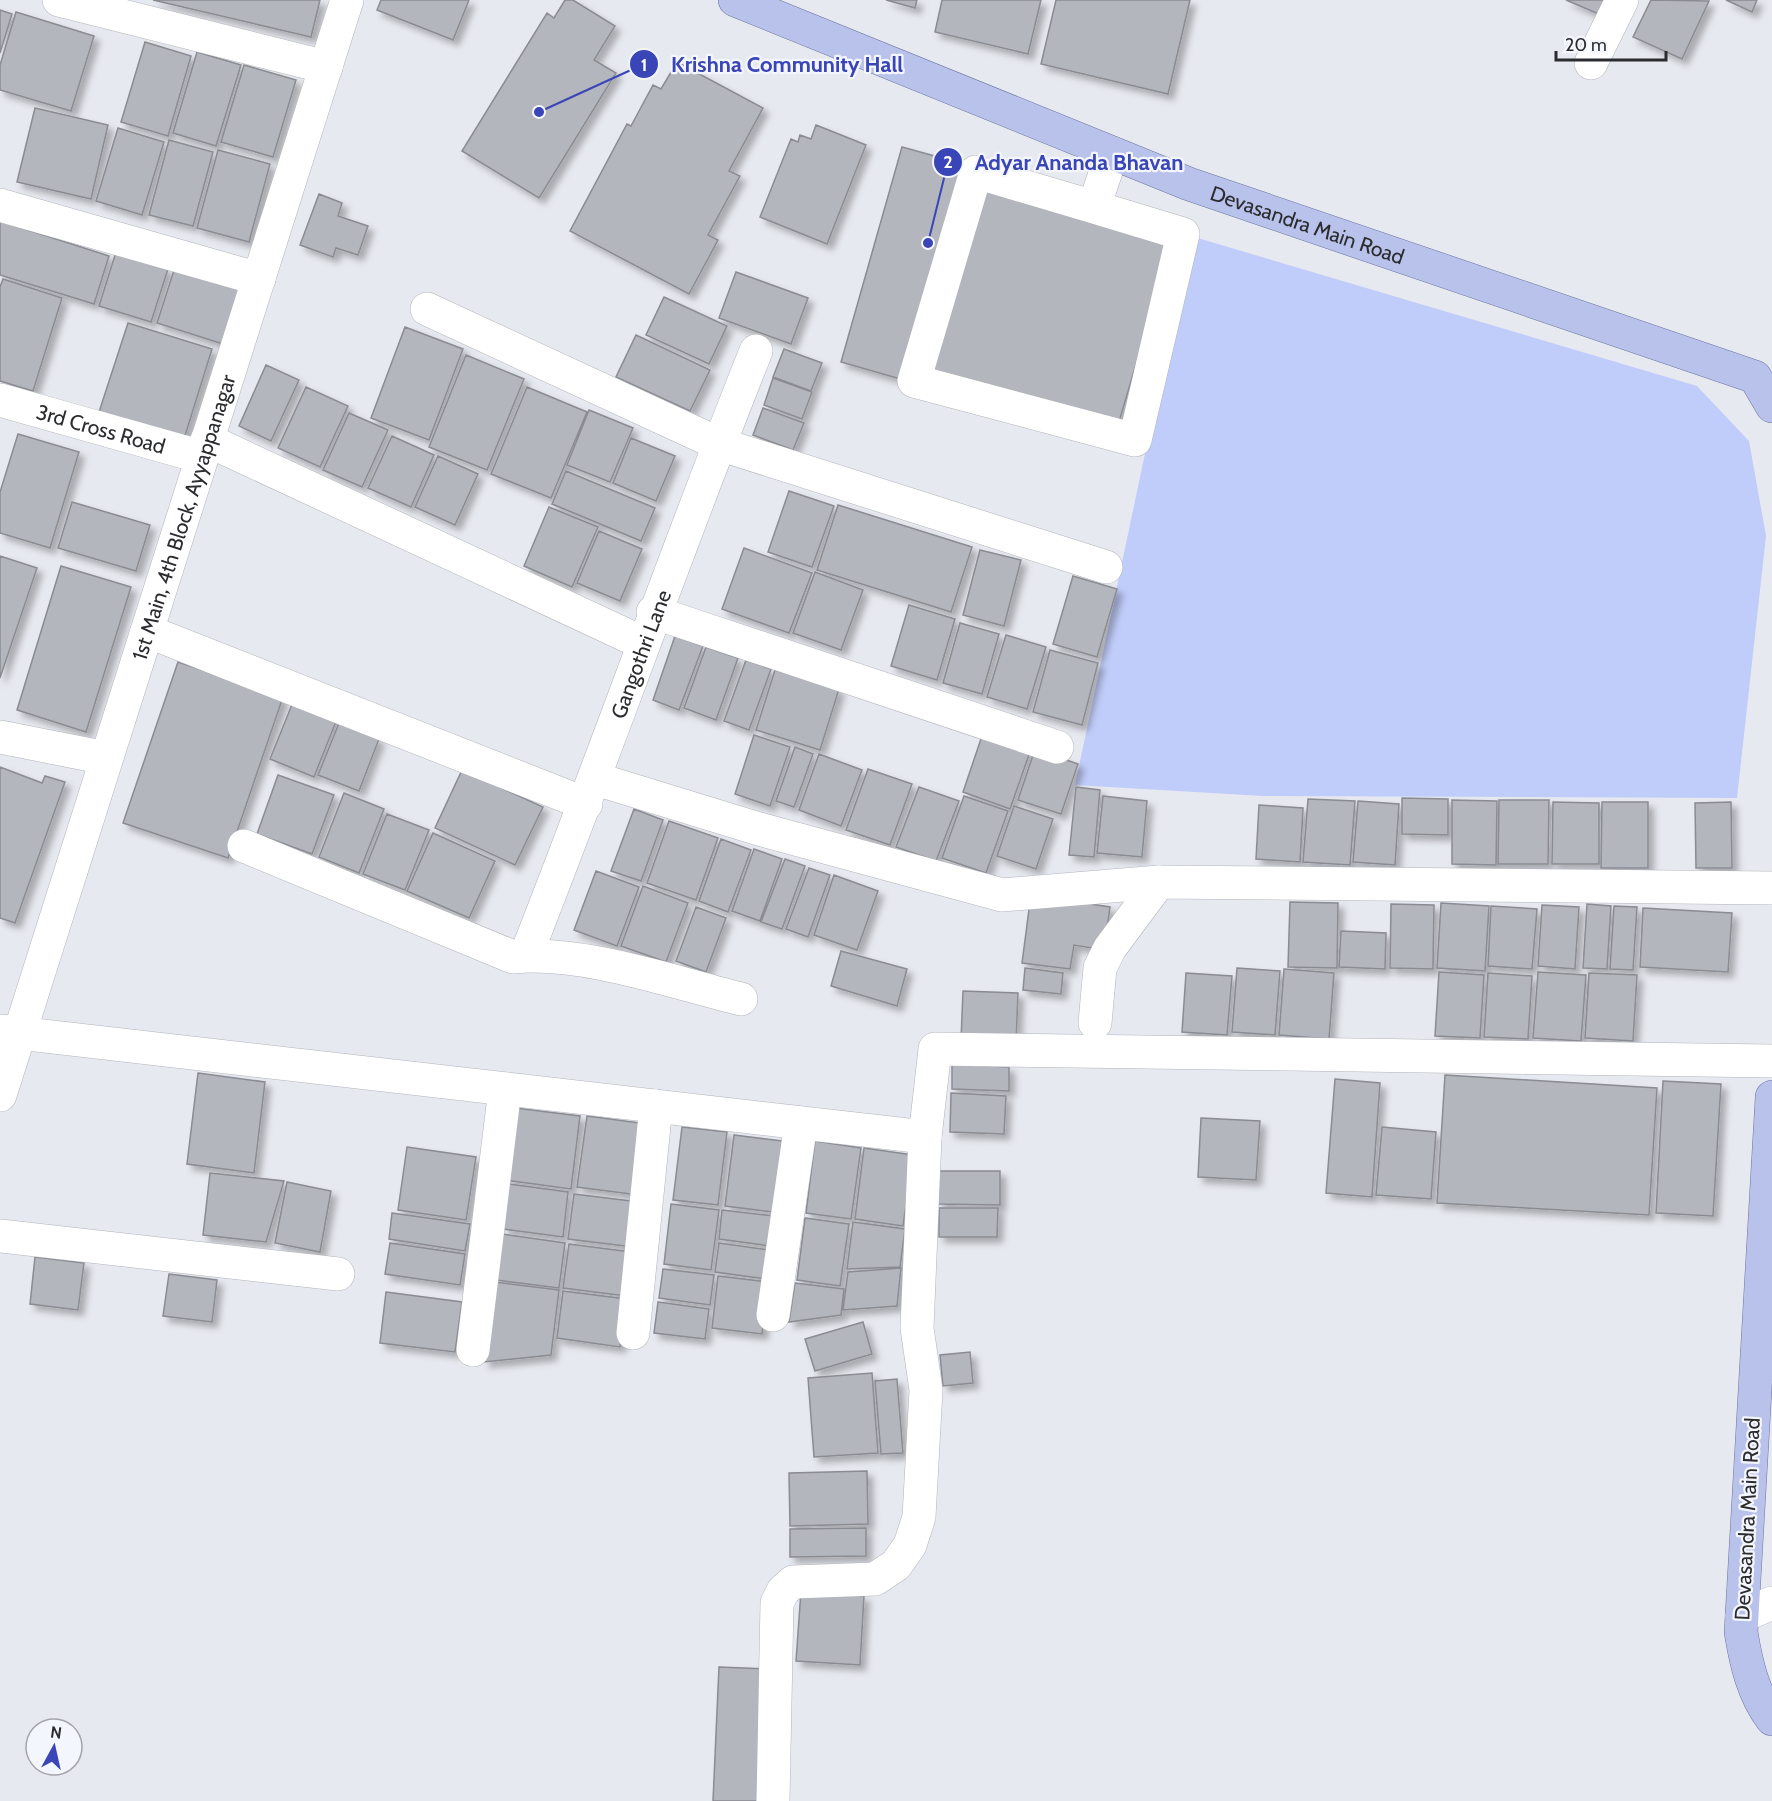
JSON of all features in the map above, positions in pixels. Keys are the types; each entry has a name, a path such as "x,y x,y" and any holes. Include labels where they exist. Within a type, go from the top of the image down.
{"main road":[{"name":"Devasandra Main Road","path":"735,0 1189,184 1755,377 1772,406"},
{"name":"Devasandra Main Road","path":"1772,1097 1742,1616 1746,1661 1755,1689 1772,1719"}],"street":[{"path":"59,0 326,67"},
{"name":"1st Main, 4th Block, Ayyappanagar","path":"0,1095 9,1032 106,758 347,0"},
{"path":"1591,63 1622,0"},
{"path":"1094,207 1112,153"},
{"path":"976,172 1094,207 1183,234 1135,440 914,381 976,172"},
{"path":"0,205 259,279"},
{"path":"427,309 719,444 1106,567"},
{"name":"Gangothri Lane","path":"526,955 591,792 653,612 756,351"},
{"name":"3rd Cross Road","path":"0,400 204,449 642,643"},
{"path":"653,612 1057,747"},
{"path":"147,630 591,792 759,829 1002,895 1159,882 1772,888"},
{"path":"0,737 106,758"},
{"path":"244,846 513,957 526,955 575,958 741,999"},
{"path":"1095,1023 1100,968 1110,948 1159,882"},
{"path":"9,1032 925,1137"},
{"path":"773,1801 777,1603 783,1591 793,1582 875,1579 896,1566 910,1545 919,1517 926,1390 917,1328 925,1137 934,1049 1772,1061"},
{"path":"473,1350 505,1089"},
{"path":"633,1332 656,1106"},
{"path":"773,1315 801,1123"},
{"path":"0,1236 338,1274"},
{"path":"1742,1616 1772,1603"}],"shaded area":[{"path":"1191,236 1697,386 1749,441 1766,536 1737,798 1263,796 1075,785"}],"building":[{"path":"153,0 320,0 311,37"},
{"path":"381,0 469,0 453,40 377,10"},
{"path":"565,0 573,0 615,26 594,60 616,73 539,198 462,151 547,13 554,18"},
{"path":"886,0 917,0 915,8"},
{"path":"942,0 1041,0 1028,54 935,32"},
{"path":"1056,0 1190,0 1168,94 1041,64"},
{"path":"1566,0 1607,0 1601,15"},
{"path":"1651,0 1709,1 1682,59 1633,37"},
{"path":"1726,0 1757,0 1752,12"},
{"path":"0,10 12,14 0,53"},
{"path":"16,12 94,36 71,111 0,90 0,65"},
{"path":"145,42 191,56 168,136 121,122"},
{"path":"197,52 241,65 216,146 173,133"},
{"path":"677,62 763,108 729,171 740,176 708,235 718,240 689,294 570,231 627,124 631,126 653,85 661,89"},
{"path":"244,65 296,80 273,157 221,142"},
{"path":"35,108 108,125 91,199 17,182"},
{"path":"816,125 866,145 827,244 760,217 791,139 798,142 800,135 811,139"},
{"path":"118,128 164,142 142,215 96,201"},
{"path":"169,140 213,152 193,226 149,215"},
{"path":"902,147 964,164 904,380 841,362"},
{"path":"218,150 270,164 249,242 197,228"},
{"path":"981,182 1173,239 1116,432 924,375"},
{"path":"319,194 342,203 338,216 368,226 358,255 336,248 333,257 300,245"},
{"path":"0,221 109,256 94,304 0,275"},
{"path":"116,252 168,269 151,322 99,306"},
{"path":"176,264 242,285 223,344 157,323"},
{"path":"736,272 808,298 791,344 719,318"},
{"path":"3,279 62,298 33,391 0,381 0,287"},
{"path":"664,297 727,326 709,364 646,335"},
{"path":"128,323 212,349 184,439 99,412"},
{"path":"405,327 463,349 429,440 371,418"},
{"path":"636,335 710,370 690,411 616,377"},
{"path":"784,349 822,363 811,391 773,377"},
{"path":"466,355 524,379 487,470 429,447"},
{"path":"266,365 299,380 271,441 239,426"},
{"path":"773,378 812,392 802,419 764,405"},
{"path":"306,387 348,406 320,467 278,448"},
{"path":"527,387 587,412 551,498 491,474"},
{"path":"763,408 804,423 793,450 753,435"},
{"path":"589,410 633,428 610,482 567,465"},
{"path":"349,413 388,430 362,487 323,470"},
{"path":"18,434 79,452 50,548 0,533 0,492"},
{"path":"392,436 434,455 411,507 368,488"},
{"path":"631,438 675,456 656,501 613,483"},
{"path":"438,456 478,474 455,525 415,507"},
{"path":"566,471 655,508 641,541 552,504"},
{"path":"789,491 834,506 812,567 768,552"},
{"path":"72,502 150,525 136,571 58,548"},
{"path":"838,505 972,547 951,612 817,570"},
{"path":"549,507 598,527 572,587 524,566"},
{"path":"599,531 642,549 620,601 577,583"},
{"path":"744,548 812,573 789,633 722,609"},
{"path":"980,550 1021,560 1004,626 963,615"},
{"path":"0,556 37,568 0,678"},
{"path":"61,566 131,587 86,732 17,710"},
{"path":"815,572 863,590 841,650 793,633"},
{"path":"1073,576 1117,589 1097,657 1053,644"},
{"path":"909,605 955,619 937,680 891,666"},
{"path":"960,623 999,634 982,694 943,683"},
{"path":"1006,635 1046,647 1027,709 987,697"},
{"path":"675,636 703,646 679,710 653,700"},
{"path":"706,647 738,658 716,720 684,708"},
{"path":"1050,650 1098,663 1082,725 1033,712"},
{"path":"746,660 771,669 749,730 724,721"},
{"path":"178,662 283,697 228,858 123,823"},
{"path":"775,670 839,689 820,750 756,730"},
{"path":"295,697 339,714 314,777 270,759"},
{"path":"339,723 379,739 359,791 318,775"},
{"path":"983,733 1031,749 1010,809 963,792"},
{"path":"754,735 790,747 770,806 735,794"},
{"path":"795,747 813,754 794,807 776,801"},
{"path":"1035,749 1078,764 1061,814 1018,800"},
{"path":"819,754 862,770 841,826 799,810"},
{"path":"0,767 42,783 45,776 65,782 15,923 0,918"},
{"path":"868,769 912,784 890,845 846,830"},
{"path":"462,770 543,807 515,865 435,828"},
{"path":"278,775 334,795 312,854 257,834"},
{"path":"919,787 959,801 936,861 896,847"},
{"path":"1076,787 1100,790 1094,857 1069,855"},
{"path":"344,793 384,809 359,873 319,857"},
{"path":"964,796 1008,811 986,873 942,858"},
{"path":"1103,796 1147,801 1142,857 1097,853"},
{"path":"1402,798 1448,799 1448,835 1402,834"},
{"path":"1308,799 1355,801 1350,865 1303,862"},
{"path":"1452,800 1497,801 1496,865 1452,864"},
{"path":"1499,800 1549,800 1548,864 1498,864"},
{"path":"1358,801 1399,804 1395,865 1353,862"},
{"path":"1553,802 1599,803 1599,864 1552,864"},
{"path":"1602,802 1648,802 1648,868 1601,868"},
{"path":"1731,802 1732,868 1696,868 1695,803"},
{"path":"1259,805 1303,808 1300,862 1256,859"},
{"path":"1014,806 1053,819 1036,869 997,856"},
{"path":"634,809 663,820 641,881 611,871"},
{"path":"387,814 429,830 405,890 363,874"},
{"path":"669,821 718,838 696,900 647,883"},
{"path":"433,833 495,861 469,918 407,891"},
{"path":"721,839 751,850 728,912 699,901"},
{"path":"754,849 782,859 760,921 732,911"},
{"path":"785,859 805,866 782,929 761,922"},
{"path":"809,868 830,875 808,937 786,929"},
{"path":"596,871 639,887 617,946 574,930"},
{"path":"834,875 878,891 857,950 814,935"},
{"path":"643,886 688,903 666,962 621,946"},
{"path":"1051,898 1110,907 1104,950 1074,945 1070,969 1022,963 1030,902"},
{"path":"1290,902 1338,903 1337,968 1288,967"},
{"path":"1441,903 1489,906 1485,971 1437,968"},
{"path":"1391,904 1434,905 1433,969 1390,968"},
{"path":"1587,904 1611,906 1607,969 1583,968"},
{"path":"1542,905 1579,907 1575,969 1538,966"},
{"path":"1491,906 1537,909 1532,969 1488,966"},
{"path":"1614,906 1637,907 1633,970 1610,969"},
{"path":"696,907 726,918 706,972 676,961"},
{"path":"1643,908 1732,913 1728,972 1640,967"},
{"path":"1341,931 1386,933 1385,969 1339,967"},
{"path":"841,951 907,969 897,1006 831,986"},
{"path":"1025,968 1063,973 1061,994 1023,990"},
{"path":"1237,968 1280,971 1275,1035 1232,1032"},
{"path":"1284,969 1334,973 1329,1039 1279,1035"},
{"path":"1439,972 1484,975 1480,1038 1435,1036"},
{"path":"1538,972 1586,975 1581,1041 1533,1038"},
{"path":"1186,973 1232,976 1227,1035 1182,1032"},
{"path":"1488,973 1532,976 1528,1039 1484,1037"},
{"path":"1589,973 1637,975 1633,1041 1585,1038"},
{"path":"963,991 1018,993 1016,1042 961,1040"},
{"path":"952,1064 1009,1067 1009,1091 952,1089"},
{"path":"198,1073 265,1082 254,1173 187,1164"},
{"path":"1445,1075 1657,1088 1649,1215 1437,1203"},
{"path":"1335,1079 1380,1083 1372,1197 1326,1193"},
{"path":"1663,1081 1721,1084 1713,1216 1656,1213"},
{"path":"951,1093 1006,1096 1004,1134 950,1132"},
{"path":"515,1108 580,1116 571,1189 505,1180"},
{"path":"587,1116 647,1124 638,1195 577,1187"},
{"path":"1201,1118 1260,1121 1256,1180 1198,1177"},
{"path":"682,1127 727,1132 718,1205 673,1200"},
{"path":"1382,1127 1436,1132 1431,1199 1376,1195"},
{"path":"734,1135 782,1141 773,1212 725,1206"},
{"path":"815,1141 861,1148 851,1219 806,1213"},
{"path":"407,1147 476,1157 466,1220 398,1210"},
{"path":"864,1148 913,1155 903,1226 855,1219"},
{"path":"938,1171 1000,1171 1000,1205 938,1204"},
{"path":"210,1173 284,1181 266,1242 203,1235"},
{"path":"287,1182 331,1191 320,1252 275,1243"},
{"path":"509,1184 568,1192 563,1237 503,1229"},
{"path":"574,1194 639,1202 633,1247 568,1239"},
{"path":"671,1204 719,1210 711,1270 664,1264"},
{"path":"939,1208 998,1208 997,1237 939,1237"},
{"path":"722,1210 774,1216 770,1246 719,1239"},
{"path":"392,1213 470,1224 465,1251 389,1239"},
{"path":"805,1218 849,1224 840,1286 797,1280"},
{"path":"853,1222 905,1229 900,1267 847,1269"},
{"path":"502,1234 565,1243 559,1288 496,1280"},
{"path":"390,1243 465,1254 460,1285 385,1274"},
{"path":"719,1243 769,1250 766,1279 715,1272"},
{"path":"569,1244 631,1252 626,1296 563,1288"},
{"path":"35,1257 84,1263 78,1310 30,1304"},
{"path":"901,1268 897,1306 843,1310 848,1272"},
{"path":"663,1269 714,1275 710,1305 659,1298"},
{"path":"169,1274 217,1280 212,1322 163,1316"},
{"path":"718,1276 768,1282 762,1334 712,1328"},
{"path":"494,1282 559,1290 551,1355 484,1362"},
{"path":"795,1283 844,1289 841,1315 789,1322"},
{"path":"563,1291 626,1299 620,1347 557,1338"},
{"path":"386,1292 462,1302 455,1352 380,1343"},
{"path":"658,1302 709,1309 705,1339 654,1333"},
{"path":"863,1322 872,1354 815,1371 805,1339"},
{"path":"970,1352 973,1383 943,1386 940,1355"},
{"path":"872,1373 878,1453 814,1457 808,1378"},
{"path":"897,1379 903,1453 881,1454 875,1381"},
{"path":"867,1471 868,1524 790,1526 789,1473"},
{"path":"866,1528 866,1556 790,1557 790,1529"},
{"path":"801,1591 864,1596 860,1665 796,1661"},
{"path":"719,1667 768,1669 762,1801 713,1801"}],"place":[{"name":"Krishna Community Hall","path":"539,112"},
{"name":"Adyar Ananda Bhavan","path":"928,243"}]}
